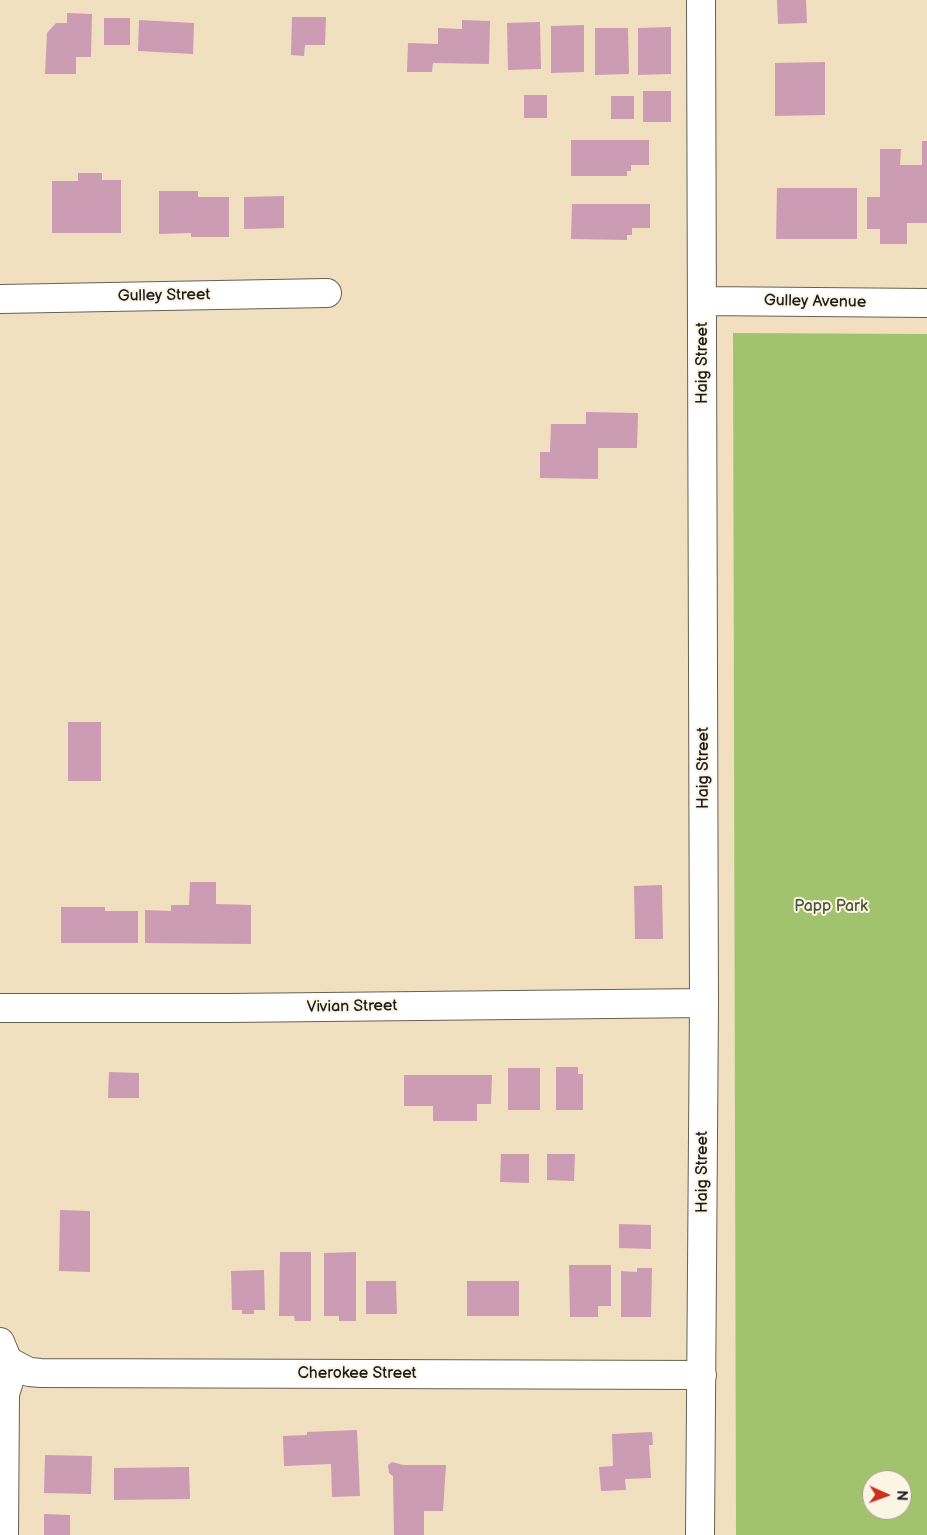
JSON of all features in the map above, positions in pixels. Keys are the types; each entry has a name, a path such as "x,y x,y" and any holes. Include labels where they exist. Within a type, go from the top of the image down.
{"street":[{"name":"Haig Street","path":"700,1535 704,1003 701,0"},
{"name":"Gulley Street","path":"0,300 327,293"},
{"name":"Gulley Avenue","path":"703,301 927,303"},
{"name":"Vivian Street","path":"0,1008 239,1008 704,1003"},
{"path":"0,1342 8,1360 4,1533"},
{"name":"Cherokee Street","path":"7,1380 29,1372 702,1375"}],"green space":[{"name":"Papp Park","path":"733,333 927,334 927,1535 736,1535"}],"building":[{"path":"777,0 806,0 807,23 778,24"},
{"path":"67,13 92,14 91,57 76,57 76,74 45,74 47,33 56,23 67,23"},
{"path":"292,17 326,17 325,45 305,45 304,56 291,55"},
{"path":"104,18 130,18 130,45 104,45"},
{"path":"139,20 194,23 193,54 138,51"},
{"path":"462,20 490,21 489,64 433,63 432,72 407,72 408,43 438,44 438,28 462,29"},
{"path":"540,22 541,69 508,70 507,23"},
{"path":"584,25 584,72 551,73 551,26"},
{"path":"671,27 671,74 638,75 638,28"},
{"path":"595,28 628,28 629,74 595,75"},
{"path":"825,62 825,115 775,116 775,63"},
{"path":"643,91 671,91 671,122 643,122"},
{"path":"524,95 547,95 547,118 524,118"},
{"path":"611,96 634,96 634,119 611,119"},
{"path":"571,140 649,140 649,165 631,165 631,171 627,171 627,176 571,176"},
{"path":"922,141 927,141 927,223 907,223 907,244 880,244 880,229 867,229 867,197 880,197 880,149 901,149 900,165 922,165"},
{"path":"78,173 102,173 102,180 121,180 121,233 52,233 52,181 78,181"},
{"path":"777,188 857,188 857,239 776,239"},
{"path":"159,191 198,191 198,197 229,197 229,237 191,237 191,233 159,234"},
{"path":"284,196 284,228 244,229 244,197"},
{"path":"572,204 650,204 650,228 632,228 632,235 627,235 627,240 571,239"},
{"path":"586,412 638,413 637,448 598,448 598,479 540,478 540,452 550,452 551,424 586,424"},
{"path":"68,722 101,722 101,781 68,781"},
{"path":"190,882 216,882 216,904 251,905 251,944 145,943 145,910 171,911 171,905 189,905"},
{"path":"662,885 663,939 635,939 634,886"},
{"path":"61,907 105,907 105,911 138,911 138,943 61,943"},
{"path":"556,1067 578,1067 578,1074 583,1074 583,1110 556,1110"},
{"path":"508,1068 540,1068 540,1110 508,1110"},
{"path":"109,1072 139,1073 139,1098 108,1098"},
{"path":"404,1075 492,1075 491,1104 477,1104 477,1121 433,1121 433,1106 404,1106"},
{"path":"501,1154 529,1154 529,1183 500,1182"},
{"path":"547,1154 575,1154 574,1181 547,1180"},
{"path":"60,1210 90,1211 90,1272 59,1271"},
{"path":"619,1224 651,1225 651,1249 619,1248"},
{"path":"280,1252 311,1252 311,1321 295,1321 294,1316 279,1316"},
{"path":"356,1252 356,1321 339,1321 339,1316 324,1316 324,1253"},
{"path":"569,1265 611,1265 611,1306 598,1306 598,1317 570,1317"},
{"path":"637,1268 652,1268 651,1317 621,1317 621,1271 637,1272"},
{"path":"264,1270 265,1310 254,1310 254,1314 242,1314 242,1310 232,1310 231,1271"},
{"path":"366,1281 396,1281 397,1314 366,1314"},
{"path":"467,1281 519,1281 519,1316 467,1316"},
{"path":"357,1430 360,1496 332,1497 331,1464 284,1466 283,1436 307,1435 307,1432"},
{"path":"652,1432 653,1445 649,1445 651,1478 625,1479 626,1490 601,1491 599,1467 613,1466 612,1434"},
{"path":"45,1455 92,1456 91,1494 44,1493"},
{"path":"392,1462 403,1465 446,1465 443,1511 424,1511 424,1535 394,1535 393,1476 389,1473 388,1465"},
{"path":"189,1467 190,1499 114,1500 114,1468"},
{"path":"44,1514 70,1515 70,1535 44,1535"}]}
